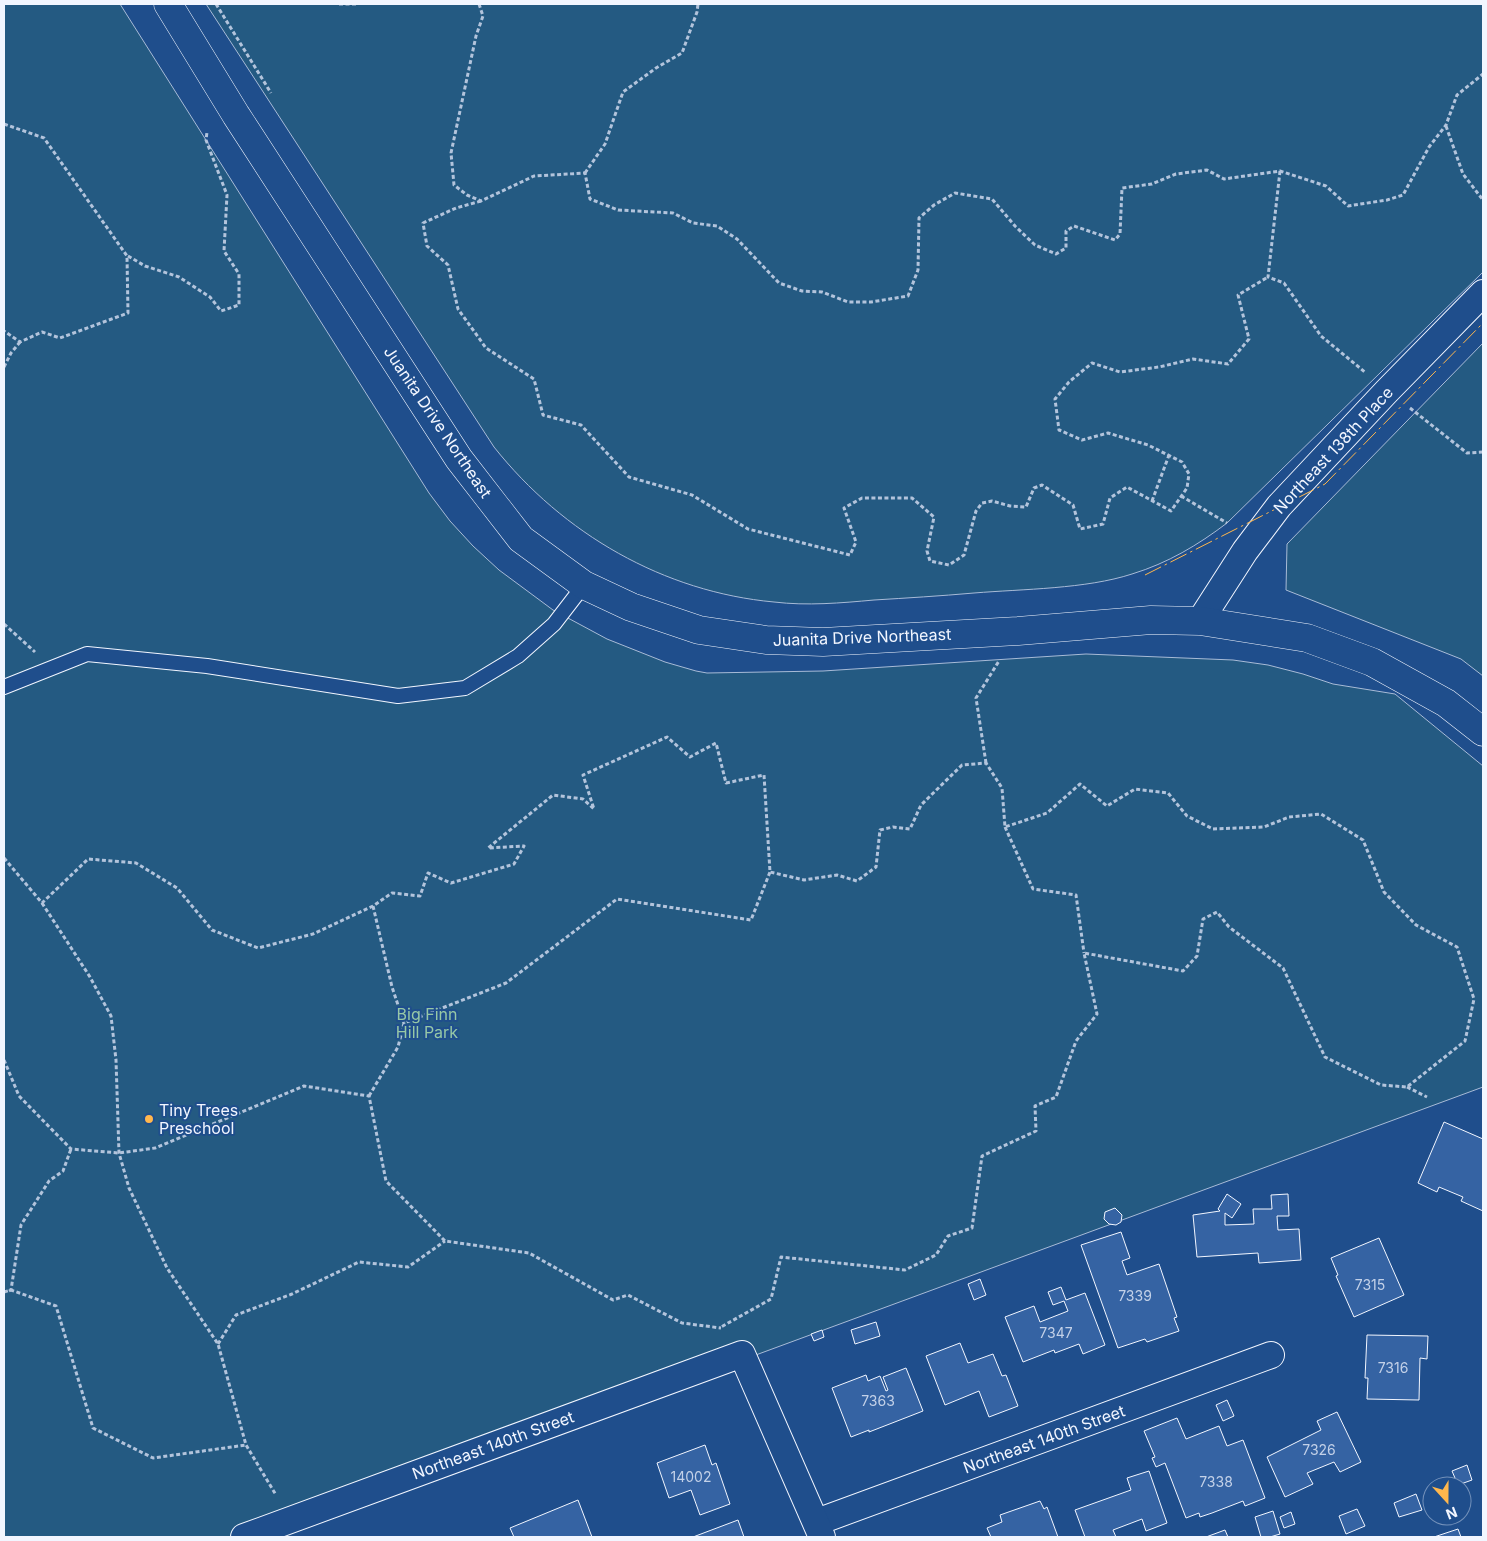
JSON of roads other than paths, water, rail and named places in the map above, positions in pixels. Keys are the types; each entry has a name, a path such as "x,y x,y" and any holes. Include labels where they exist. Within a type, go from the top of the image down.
{"main road":[{"name":"Juanita Drive Northeast","path":"168,4 236,115 459,459 521,539 584,585 631,607 699,630 766,640 823,642 1018,631 1151,620 1200,621 1307,638 1372,662 1446,703 1483,732"}],"street":[{"name":"Northeast 138th Place","path":"1200,621 1245,551 1279,506 1387,390 1483,293"},
{"name":"Northeast 140th Street","path":"244,1537 742,1354 819,1530 1271,1355"}],"lane":[{"path":"4,687 87,654 207,666 398,696 465,688 518,656 554,624 584,585"}],"place":[{"name":"Tiny Trees Preschool","path":"149,1119"}],"park label":[{"name":"Big Finn Hill Park","path":"427,1023"}]}
